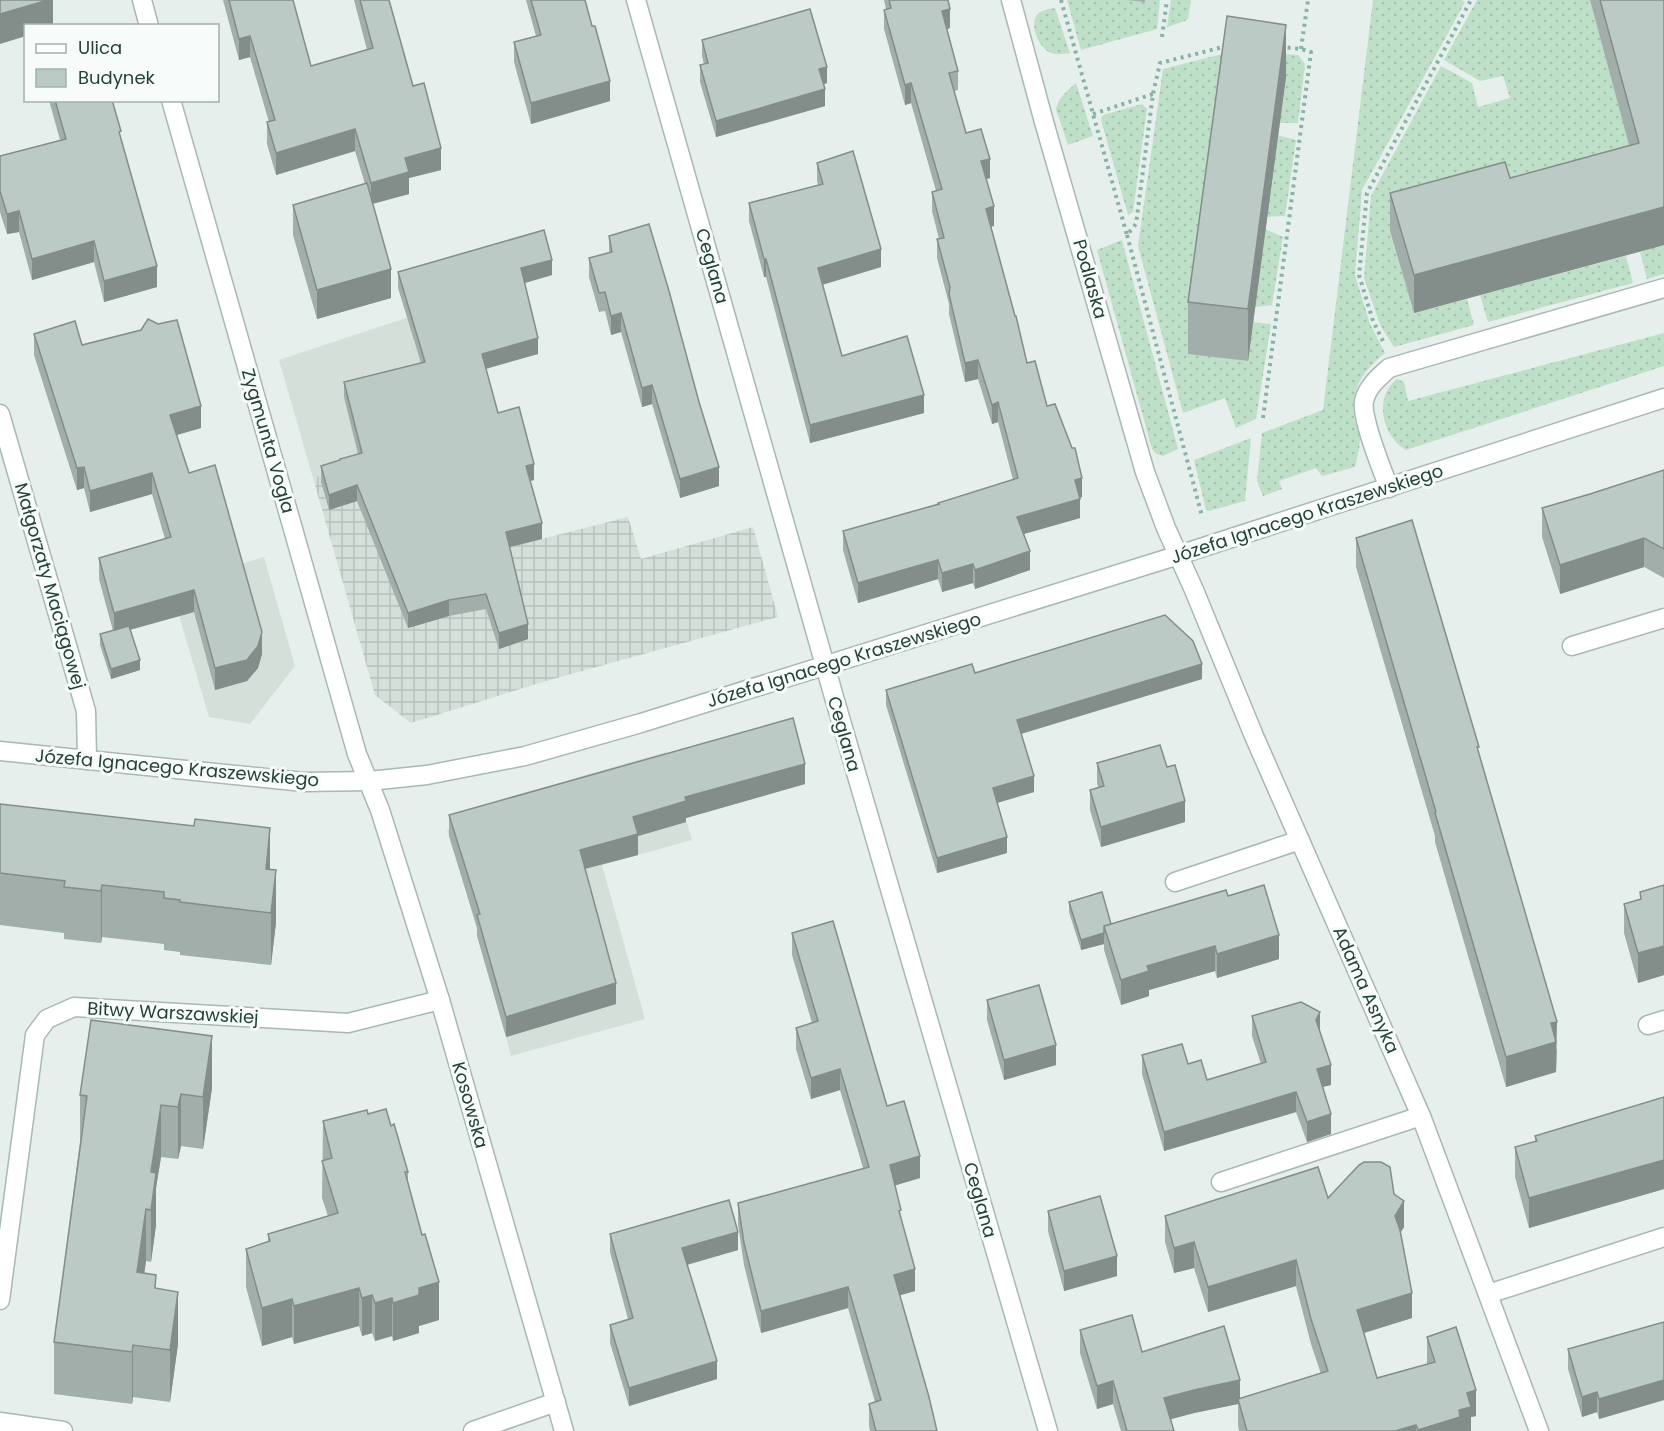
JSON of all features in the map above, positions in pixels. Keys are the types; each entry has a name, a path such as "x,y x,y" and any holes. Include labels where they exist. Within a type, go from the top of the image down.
{"street":[{"path":"142,0 148,24"},
{"name":"Ceglana","path":"636,0 825,666 1048,1431"},
{"name":"Podlaska","path":"1011,0 1050,144 1145,472 1179,555"},
{"name":"Zygmunta Vogla","path":"172,102 346,719 357,754 369,781"},
{"path":"1389,488 1364,414 1364,401 1372,383 1389,368 1664,288"},
{"name":"Józefa Ignacego Kraszewskiego","path":"0,751 304,782 369,781 427,775 525,756 641,723 1179,555 1664,398"},
{"name":"Małgorzaty Maciągowej","path":"0,414 86,711 87,760"},
{"name":"Adama Asnyka","path":"1179,555 1254,736 1421,1116 1539,1431"},
{"path":"1572,646 1664,618"},
{"name":"Kosowska","path":"369,781 440,1000 564,1431"},
{"path":"1175,882 1300,840"},
{"name":"Bitwy Warszawskiej","path":"0,1300 35,1035 47,1019 74,1007 348,1023 440,1000"},
{"path":"1221,1182 1421,1116"},
{"path":"1488,1294 1664,1237"},
{"path":"473,1431 556,1402"},
{"path":"0,1422 63,1431"}],"path":[{"path":"1061,0 1202,516"},
{"path":"1162,37 1167,0"},
{"path":"1301,49 1308,0"},
{"path":"1395,366 1373,321 1359,275 1367,193 1471,0"},
{"path":"1127,235 1136,224 1153,94 1160,63 1232,44"},
{"path":"1263,418 1311,52 1281,47"},
{"path":"1093,114 1153,94"}],"shaded area":[{"path":"442,306 462,374 360,464 313,478 279,360"},
{"path":"360,463 510,547 628,517 641,559 753,527 778,617 546,681 411,723 375,695 313,478"},
{"path":"264,557 295,666 250,724 209,717 170,585"},
{"path":"666,752 692,840 602,865 645,1019 511,1056 470,903 447,830 579,789 575,778"}],"green space":[{"path":"1067,0 1160,0 1157,29 1081,50"},
{"path":"1171,0 1191,0 1188,19 1167,27"},
{"path":"1373,0 1462,0 1465,2 1362,190 1355,275 1370,324 1385,353 1365,373 1354,397 1354,416 1360,439 1355,467 1322,476 1316,468 1279,481 1282,489 1263,496 1257,481 1262,433 1323,410"},
{"path":"1477,0 1590,0 1639,181 1505,200 1390,231 1414,313 1467,299 1474,325 1394,347 1380,325 1364,278 1371,196 1441,66 1472,83 1478,107 1510,98 1503,76 1480,81 1444,60"},
{"path":"1055,8 1070,53 1051,53 1036,36 1034,25 1038,13"},
{"path":"1238,50 1298,55 1305,64 1298,123 1279,123 1188,353 1247,361 1253,322 1271,324 1256,419 1236,428 1225,398 1183,413 1138,246 1163,69"},
{"path":"1076,83 1093,136 1068,145 1056,109 1061,98"},
{"path":"1142,104 1147,109 1133,212 1128,215 1101,120 1103,115"},
{"path":"1277,135 1296,140 1285,216 1266,217"},
{"path":"1265,229 1283,237 1272,305 1254,307"},
{"path":"1122,240 1178,449 1163,456 1156,454 1152,449 1097,250"},
{"path":"1664,245 1664,274 1647,279 1640,252"},
{"path":"1626,256 1633,283 1488,322 1480,295"},
{"path":"1664,333 1664,366 1406,450 1391,435 1386,426 1383,406 1385,396 1397,379 1404,382 1408,401"},
{"path":"1251,438 1245,501 1206,510 1194,460"}],"building":[{"path":"0,0 48,0 0,14"},
{"path":"229,0 293,0 311,66 373,48 360,0 389,0 413,86 424,83 441,148 405,158 409,172 371,183 355,129 276,153 267,122 275,120 250,36 239,39"},
{"path":"531,0 585,0 592,26 595,26 610,81 531,103 514,42 541,35"},
{"path":"889,0 948,0 950,9 942,11 958,71 949,73 966,133 981,129 990,159 981,161 994,206 986,209 1027,363 1035,361 1047,406 1055,404 1072,448 1075,448 1082,478 1075,480 1080,499 1017,517 1030,551 975,570 973,564 942,573 938,560 858,583 843,531 939,504 1018,478 998,402 992,405 978,360 965,363 949,294 950,287 937,239 944,238 932,192 942,189 911,83 905,85 884,10 891,8"},
{"path":"1600,0 1664,0 1664,207 1414,275 1390,193 1505,162 1510,178 1639,143"},
{"path":"810,9 827,67 819,69 825,89 716,121 700,65 708,63 702,40"},
{"path":"1227,16 1286,25 1248,309 1188,302"},
{"path":"56,102 113,102 157,266 104,281 94,241 32,259 19,211 7,214 0,191 0,156 66,139"},
{"path":"853,151 881,249 818,268 842,356 907,336 924,395 810,425 749,203 823,184 817,163"},
{"path":"367,183 391,269 317,290 293,205"},
{"path":"649,224 719,467 680,479 652,385 642,388 621,313 611,316 605,292 599,293 589,258 612,252 609,236"},
{"path":"544,230 552,260 521,268 538,338 482,354 498,413 519,407 534,464 526,466 542,523 506,532 528,624 499,633 486,594 449,600 408,613 357,485 329,495 321,466 362,453 344,382 425,362 398,272"},
{"path":"148,319 158,324 177,320 201,406 170,415 189,473 215,465 262,632 258,646 247,660 215,668 194,590 114,613 99,558 171,537 152,473 90,491 84,467 77,468 34,334 75,321 82,345 141,330"},
{"path":"1664,470 1664,549 1644,538 1560,565 1542,508"},
{"path":"1412,520 1557,1022 1551,1023 1556,1042 1506,1057 1356,538"},
{"path":"1165,615 1193,641 1202,664 1017,720 1034,776 993,788 1007,837 937,858 886,690 972,664 975,673"},
{"path":"129,626 140,660 111,669 100,634"},
{"path":"793,718 805,764 685,797 686,801 633,817 638,834 580,850 616,983 506,1017 477,915 480,914 449,815"},
{"path":"1160,745 1167,767 1175,765 1185,801 1101,827 1090,790 1104,786 1097,763"},
{"path":"0,804 194,826 195,819 270,828 266,869 276,870 271,913 180,902 180,900 164,898 164,892 102,885 101,891 64,887 65,881 0,873"},
{"path":"1264,885 1279,935 1217,954 1215,946 1147,966 1149,971 1121,980 1104,926 1226,890 1228,896"},
{"path":"1664,885 1664,946 1638,953 1624,904 1641,899 1640,892"},
{"path":"1102,892 1111,924 1104,926 1104,933 1081,940 1069,902"},
{"path":"833,921 887,1106 904,1101 920,1156 890,1165 901,1210 899,1211 915,1269 894,1275 937,1431 876,1431 869,1404 881,1400 848,1287 761,1311 744,1243 738,1203 869,1167 840,1069 811,1078 796,1028 818,1021 792,933"},
{"path":"1039,985 1056,1045 1004,1060 987,1000"},
{"path":"1301,1002 1320,1012 1316,1020 1331,1065 1317,1069 1331,1114 1307,1122 1296,1092 1164,1132 1142,1055 1182,1044 1188,1064 1201,1060 1207,1080 1266,1062 1252,1016"},
{"path":"91,1020 212,1036 203,1097 181,1094 178,1107 161,1105 151,1172 156,1173 151,1210 146,1209 137,1272 156,1275 155,1288 178,1292 170,1350 133,1345 132,1352 54,1342 87,1096 80,1095"},
{"path":"1664,1097 1664,1160 1529,1198 1515,1147 1537,1141 1535,1136"},
{"path":"386,1109 391,1126 394,1124 408,1172 405,1172 422,1235 425,1234 439,1282 419,1288 419,1295 393,1303 392,1298 375,1303 372,1295 362,1298 359,1288 294,1306 292,1299 262,1308 246,1249 270,1241 268,1234 338,1213 322,1161 332,1158 323,1121 367,1110 368,1114"},
{"path":"1364,1162 1381,1162 1390,1167 1394,1194 1404,1201 1395,1216 1400,1230 1412,1293 1357,1310 1377,1378 1435,1362 1427,1337 1456,1327 1476,1390 1467,1393 1471,1407 1459,1410 1460,1417 1418,1430 1416,1425 1395,1431 1247,1431 1238,1399 1328,1371 1311,1319 1296,1260 1208,1287 1194,1242 1174,1248 1165,1216 1318,1167 1328,1198"},
{"path":"1100,1196 1117,1256 1064,1271 1048,1211"},
{"path":"729,1200 738,1232 682,1248 717,1361 629,1388 610,1325 633,1318 610,1234"},
{"path":"1132,1315 1142,1352 1224,1326 1240,1380 1164,1398 1174,1431 1127,1431 1113,1381 1097,1386 1080,1330"},
{"path":"1664,1322 1664,1380 1599,1399 1597,1392 1582,1397 1568,1349"}]}
